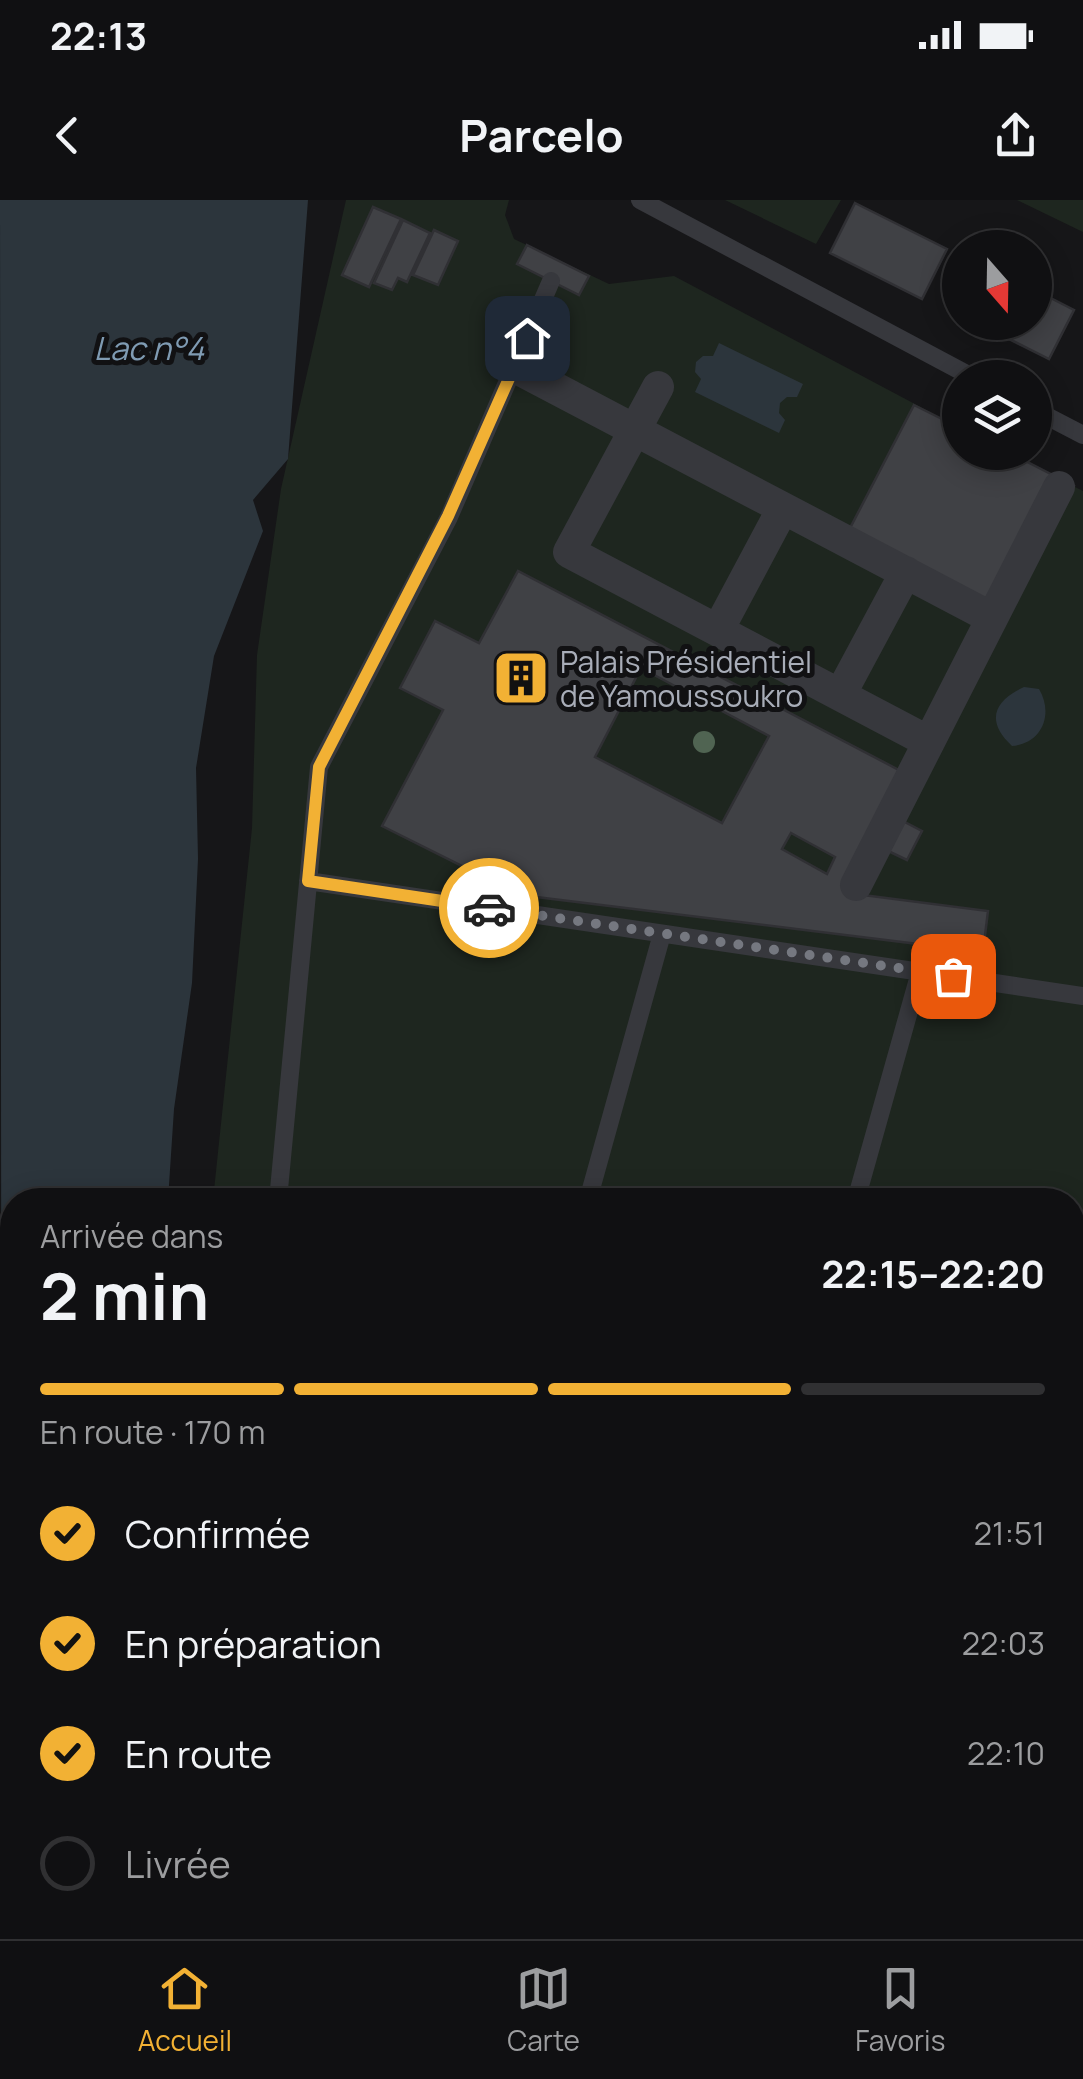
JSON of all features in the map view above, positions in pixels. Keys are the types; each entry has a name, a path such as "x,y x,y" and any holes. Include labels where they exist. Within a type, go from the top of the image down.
{"street":[{"path":"515,367 992,618"},
{"path":"658,387 569,552 929,742"},
{"path":"856,885 1059,487"},
{"path":"718,630 783,508"},
{"path":"840,695 906,572"}],"lane":[{"path":"640,200 942,361"},
{"path":"279,1188 319,767 448,516 551,281"},
{"path":"1052,419 1083,436"},
{"path":"308,881 1083,996"},
{"path":"591,1188 662,934"},
{"path":"859,1188 920,972"}],"shaded area":[{"path":"346,200 509,200 505,215 514,239 609,284 674,276 942,418 942,470 1042,470 1083,491 1083,1188 214,1188 252,828 257,655 281,489"},
{"path":"725,200 841,200 816,244"},
{"path":"1017,200 1083,200 1083,232"}],"water":[{"name":"Lac n°4","path":"0,200 308,200 288,459 253,500 263,531 214,656 196,768 198,859 192,983 174,1109 169,1188 1,1188"},
{"path":"719,343 803,384 797,397 787,397 780,403 779,413 785,420 779,433 695,392 701,379 695,372 696,362 703,356 713,356"},
{"path":"1024,687 1039,689 1045,717 1038,734 1012,746 998,728 997,712 1006,699"}],"building":[{"path":"855,203 942,246 942,259 922,299 830,253"},
{"path":"373,207 401,219 369,287 342,275"},
{"path":"403,220 430,233 407,282 398,278 392,290 374,283"},
{"path":"434,230 458,241 438,285 413,275"},
{"path":"527,245 589,276 579,295 517,264"},
{"path":"1052,299 1074,310 1049,359 1011,340 1052,340"},
{"name":"Palais Présidentiel de Yamoussoukro","path":"914,405 942,419 942,470 1043,470 1074,486 901,820 922,831 907,860 886,850 863,895 988,911 983,952 520,895 382,826 443,710 400,688 435,621 479,643 518,571 899,770 986,602 848,532","holes":["641,668 769,736 722,823 595,757","791,833 835,857 827,874 782,849"]}],"way so far":[{"path":"489,908 953,976"}],"place":[{"name":"Palais Présidentiel de Yamoussoukro","path":"521,678"}],"route":[{"path":"489,908 308,881 319,767 448,516 527,338"}]}
